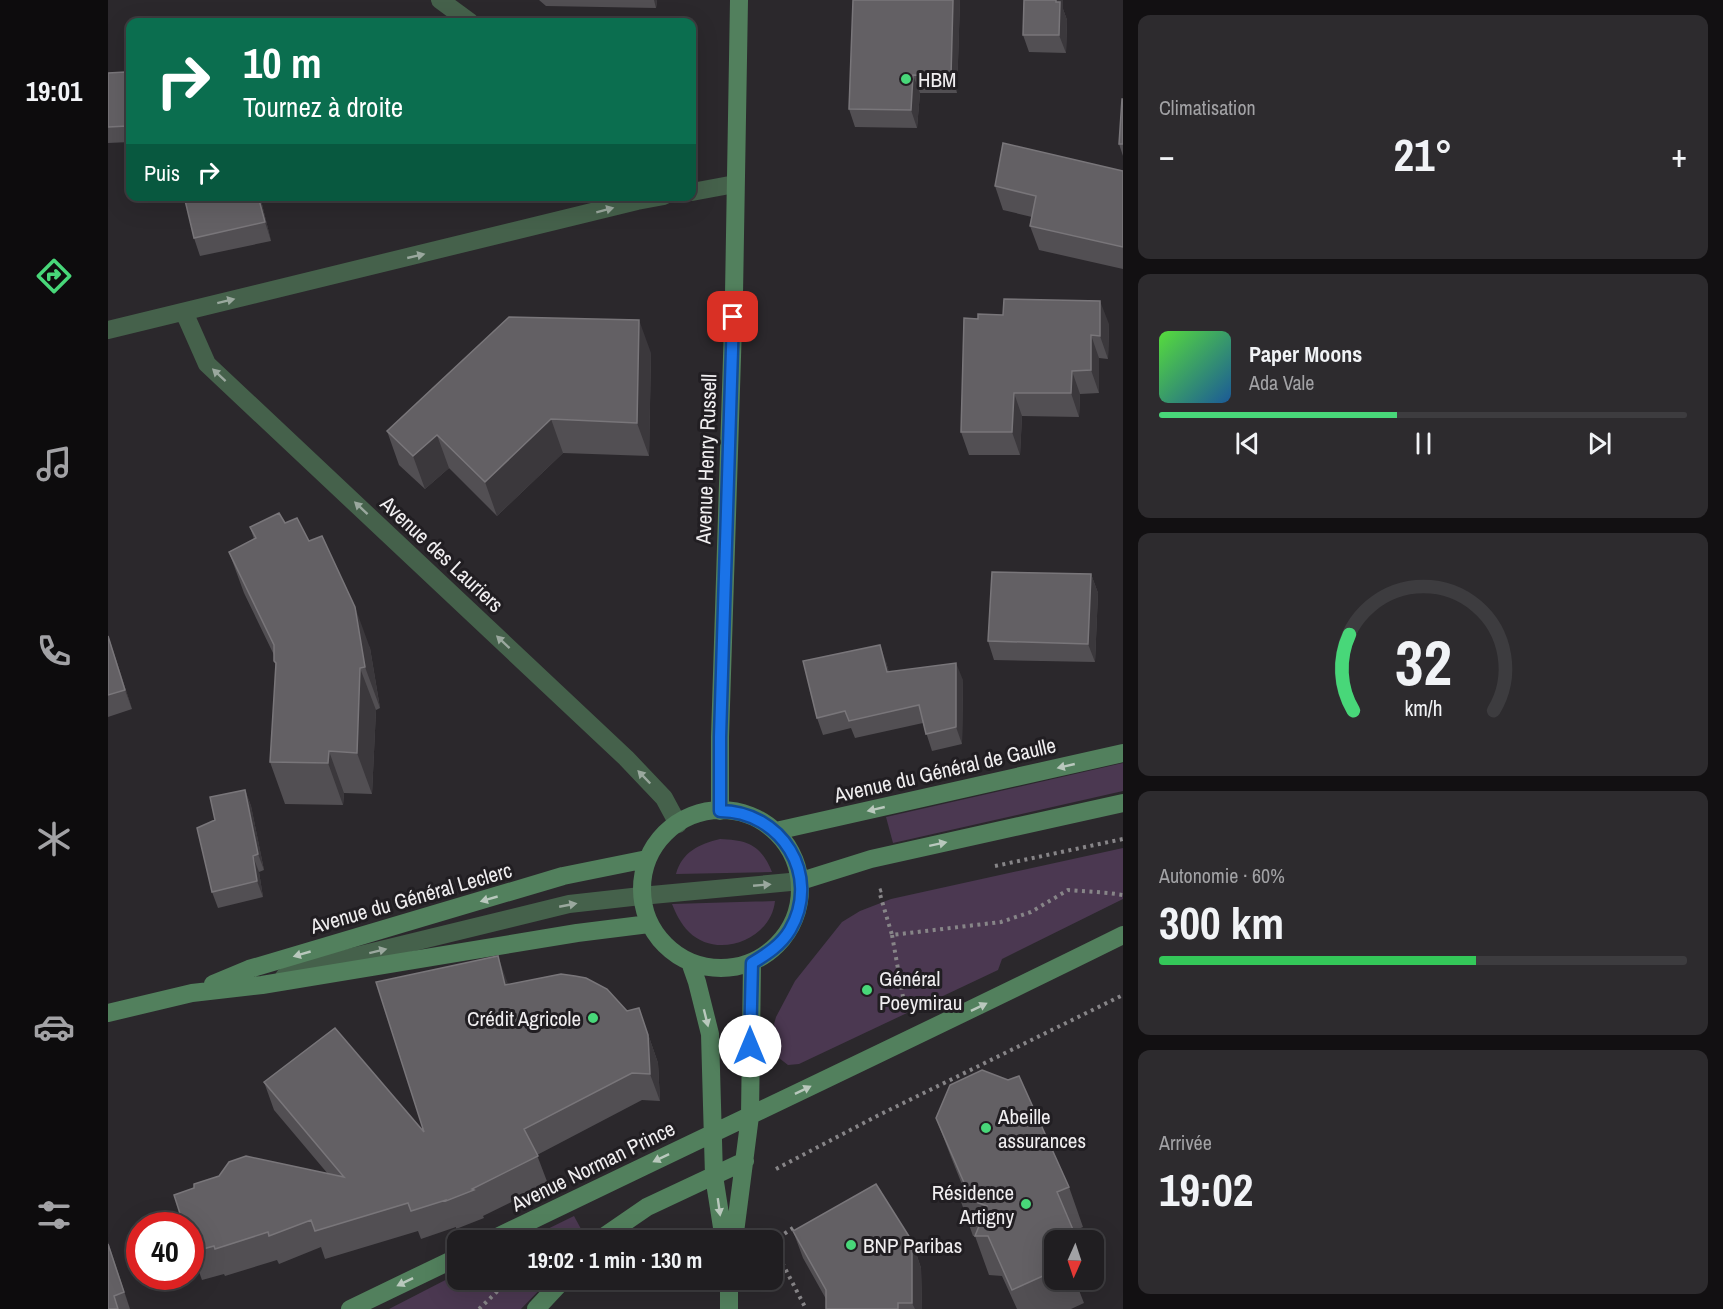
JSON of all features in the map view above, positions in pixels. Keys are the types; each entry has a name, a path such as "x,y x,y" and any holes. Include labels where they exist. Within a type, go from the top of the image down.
{"street":[{"path":"440,0 465,18"},
{"name":"Avenue Henry Russell","path":"720,811 720,737 734,306 739,0"},
{"path":"696,191 735,184"},
{"path":"108,330 629,201"},
{"name":"Avenue des Lauriers","path":"184,312 207,364 626,758 664,798 678,824"},
{"name":"Avenue du Général de Gaulle","path":"776,831 1123,753"},
{"path":"262,985 311,967 570,904 801,881 871,859 1123,803"},
{"path":"720,811 736,811 760,820 776,831 794,857 801,881 800,907 790,930 774,950 752,963 727,969 700,967 675,955 656,936 649,924 641,896 641,884 647,859 662,836 683,819 705,812 720,811"},
{"name":"Avenue du Général Leclerc","path":"192,993 249,969 563,876 647,859"},
{"name":"Avenue du Général Leclerc","path":"108,1013 192,993 262,985 577,933 649,924"},
{"name":"Avenue Norman Prince","path":"512,1230 1123,936"},
{"path":"690,962 710,1034 714,1176 722,1230"},
{"path":"735,1230 750,1116 752,963"},
{"path":"614,1230 647,1207 745,1161"},
{"path":"350,1309 447,1262"},
{"path":"536,1309 554,1290"},
{"path":"729,1290 729,1309"}],"path":[{"path":"985,868 1123,839"},
{"path":"886,889 879,891 892,935 903,997"},
{"path":"892,935 1001,922 1031,912 1068,890 1108,892 1123,896"},
{"path":"772,1171 877,1116 1123,995"},
{"path":"783,1235 793,1228"},
{"path":"783,1264 806,1309"},
{"path":"479,1309 499,1290"}],"shaded area":[{"path":"1123,763 1123,791 893,843 886,817"},
{"path":"720,839 738,841 752,846 763,856 772,872 676,874 682,860 692,850"},
{"path":"1123,848 1123,899 1002,959 998,970 799,1064 788,1065 779,1058 774,1024 795,981 842,922 860,911 891,899"},
{"path":"775,901 771,915 764,926 741,942 727,945 701,940 689,932 679,919 672,904"},
{"path":"574,1216 582,1230 545,1230"},
{"path":"447,1279 447,1290 539,1290 521,1309 389,1309"}],"building":[{"path":"853,0 953,0 951,76 913,75 911,110 849,109"},
{"path":"1024,0 1060,2 1059,35 1023,35"},
{"path":"125,72 126,126 108,127 108,73"},
{"path":"1122,99 1123,144 1119,144"},
{"path":"1003,143 1123,171 1123,247 1030,226 1036,196 995,186"},
{"path":"185,201 259,201 265,222 194,238"},
{"path":"1004,299 1100,301 1100,336 1091,335 1091,370 1072,371 1071,393 1014,393 1012,432 961,432 964,318 978,319 978,314 1003,315"},
{"path":"509,317 639,320 637,423 551,419 485,482 437,435 413,456 387,431"},
{"path":"279,513 285,523 297,518 309,541 322,536 355,607 365,667 360,668 357,753 329,751 328,763 270,762 276,663 274,645 229,552 256,538 250,527"},
{"path":"992,572 1091,574 1088,644 988,641"},
{"path":"108,636 125,690 108,695"},
{"path":"880,645 887,672 956,663 956,727 926,734 919,705 849,721 845,711 817,718 803,661"},
{"path":"245,790 258,854 253,856 257,881 212,892 197,828 215,820 210,797"},
{"path":"498,956 505,985 561,974 586,978 607,989 627,1011 639,1008 648,1035 650,1074 632,1073 524,1129 538,1156 472,1189 474,1190 446,1201 411,1211 408,1203 315,1231 311,1220 269,1236 268,1232 215,1249 214,1246 204,1249 204,1212 179,1212 174,1195 194,1188 194,1184 219,1176 229,1162 246,1156 344,1177 264,1082 335,1028 424,1132 376,982"},
{"name":"Résidence Artigny","path":"982,1070 1008,1080 1019,1076 1069,1187 1057,1192 1073,1230 1044,1230 1044,1276 1012,1290 988,1236 975,1236 987,1206 959,1196 965,1185 936,1118 950,1085"},
{"path":"876,1184 912,1241 912,1303 898,1303 898,1309 826,1309 826,1290 793,1231"},
{"path":"108,1244 124,1292 114,1296 118,1309 108,1309"}],"place":[{"name":"HBM","path":"906,79"},
{"name":"Général Poeymirau","path":"867,990"},
{"name":"Crédit Agricole","path":"593,1018"},
{"name":"Abeille assurances","path":"986,1128"},
{"name":"Résidence Artigny","path":"1026,1204"},
{"name":"BNP Paribas","path":"851,1245"}],"route":[{"path":"733,317 720,737 720,811 736,811 760,820 776,831 794,857 801,881 800,907 790,930 774,950 752,963 750,1046"}]}
